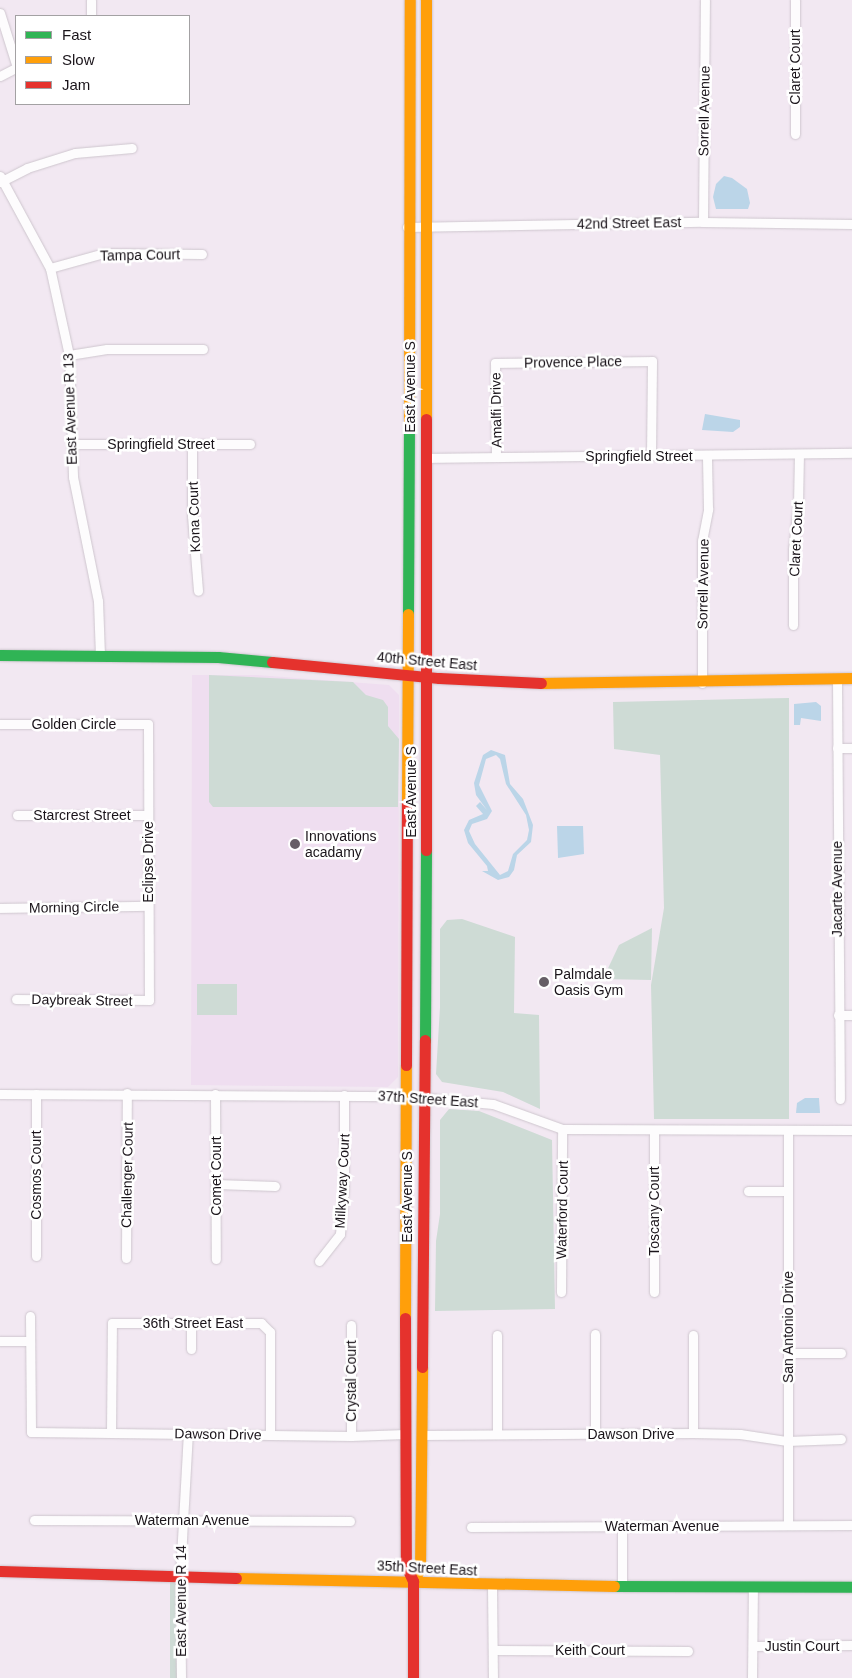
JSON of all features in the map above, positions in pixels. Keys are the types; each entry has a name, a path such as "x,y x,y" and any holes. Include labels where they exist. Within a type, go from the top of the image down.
{"main road":[{"name":"East Avenue S","path":"410,0 407,227 405,1434 406,1566 413,1581 413,1678"},
{"name":"East Avenue S","path":"413,1581 420,1569 426,675 424,227 426,0"},
{"name":"40th Street East","path":"0,655 218,658 574,685 852,678"},
{"name":"35th Street East","path":"0,1571 413,1581 492,1586 753,1589 852,1587"}],"street":[{"path":"91,0 91,15"},
{"name":"Sorrell Avenue","path":"703,222 706,0"},
{"name":"Claret Court","path":"795,0 795,134"},
{"path":"0,13 15,61"},
{"path":"0,76 15,68"},
{"path":"1,179 27,168 75,153 132,148"},
{"name":"East Avenue R 13","path":"1,179 50,268 69,355 73,477 98,601 100,655"},
{"name":"42nd Street East","path":"407,227 703,222 852,224"},
{"name":"Tampa Court","path":"50,268 104,253 202,254"},
{"path":"69,355 107,349 203,349"},
{"name":"Provence Place","path":"495,363 652,360 651,456"},
{"name":"Amalfi Drive","path":"495,363 496,457"},
{"name":"Springfield Street","path":"72,444 250,444"},
{"name":"Kona Court","path":"192,444 192,516 198,591"},
{"name":"Springfield Street","path":"425,458 852,453"},
{"name":"Claret Court","path":"793,625 793,549 798,505 799,454"},
{"name":"Sorrell Avenue","path":"702,683 702,542 708,509 707,456"},
{"name":"Jacarte Avenue","path":"837,678 840,1100"},
{"name":"Golden Circle","path":"0,724 148,724"},
{"name":"Eclipse Drive","path":"148,724 148,1000"},
{"path":"837,748 852,748"},
{"name":"Starcrest Street","path":"17,815 148,815"},
{"name":"Morning Circle","path":"0,908 148,906"},
{"name":"Daybreak Street","path":"16,999 148,1000"},
{"path":"838,1015 852,1015"},
{"name":"37th Street East","path":"0,1094 127,1093 407,1096 492,1104 562,1129 852,1130"},
{"name":"Challenger Court","path":"126,1258 127,1093"},
{"name":"Cosmos Court","path":"36,1094 36,1256"},
{"name":"Comet Court","path":"215,1094 216,1259"},
{"name":"Milkyway Court","path":"319,1261 340,1234 344,1186 344,1095"},
{"name":"Waterford Court","path":"561,1292 562,1129"},
{"name":"Toscany Court","path":"654,1130 654,1292"},
{"name":"San Antonio Drive","path":"788,1130 788,1525"},
{"path":"216,1184 275,1186"},
{"path":"748,1191 788,1190"},
{"path":"0,1341 30,1341 30,1316"},
{"name":"36th Street East","path":"112,1432 112,1323 261,1323 270,1332 270,1434"},
{"path":"191,1324 191,1349"},
{"name":"Crystal Court","path":"350,1436 351,1325"},
{"path":"595,1334 595,1434"},
{"path":"497,1335 497,1434"},
{"path":"693,1335 693,1433"},
{"name":"Dawson Drive","path":"30,1341 31,1432 350,1436 405,1434"},
{"path":"788,1354 841,1353"},
{"name":"Dawson Drive","path":"421,1435 693,1433 740,1434 788,1441 841,1439"},
{"name":"East Avenue R 14","path":"181,1678 180,1575 188,1434"},
{"name":"Waterman Avenue","path":"34,1520 350,1521"},
{"name":"Waterman Avenue","path":"471,1527 852,1525"},
{"path":"622,1526 622,1587"},
{"path":"492,1586 493,1678"},
{"path":"752,1678 753,1589"},
{"name":"Justin Court","path":"752,1646 852,1645"},
{"name":"Keith Court","path":"492,1650 688,1650"}],"shaded area":[{"name":"Innovations acadamy","path":"192,675 257,675 389,685 399,695 398,1077 388,1087 191,1085"},
{"path":"209,675 353,682 366,695 383,700 388,707 388,726 399,739 398,807 213,807 209,802"},
{"path":"789,698 789,1119 654,1119 651,985 664,908 660,755 614,749 613,702"},
{"path":"462,919 515,937 514,1013 539,1015 540,1109 503,1092 442,1082 436,1074 440,1007 440,929 447,920"},
{"path":"652,928 651,980 603,979 619,945"},
{"path":"197,984 237,984 237,1015 197,1015"},
{"path":"449,1109 479,1111 552,1140 555,1309 435,1311 436,1241 440,1214 440,1120"},
{"path":"170,1580 176,1580 177,1678 170,1678"}],"water":[{"path":"724,176 732,178 747,189 750,203 748,209 716,209 713,197 716,184"},
{"path":"705,414 740,420 740,427 733,432 702,430"},
{"path":"816,702 821,706 821,721 801,718 800,725 794,725 794,704"},
{"path":"491,750 505,755 510,784 523,799 533,825 531,842 517,855 514,870 509,877 498,880 482,871 488,871 487,866 468,843 464,830 469,820 483,814 476,806 480,802 487,810 476,795 474,783 483,755","holes":["496,755 500,759 506,784 526,815 529,830 527,840 513,854 508,871 500,875 475,844 469,831 472,824 487,819 492,811 479,785 486,759"]},
{"path":"557,826 583,826 584,854 558,858"},
{"path":"805,1098 819,1098 820,1113 796,1113 797,1103"}],"traffic: fast":[{"path":"408,614 409,425"},
{"path":"0,655 218,657 272,662"},
{"path":"425,1040 426,850"},
{"path":"614,1586 852,1587"}],"traffic: slow":[{"path":"409,425 410,0"},
{"path":"426,0 426,419"},
{"path":"407,803 408,614"},
{"path":"541,683 852,678"},
{"path":"405,1318 406,1065"},
{"path":"413,1581 420,1569 422,1367"},
{"path":"236,1578 614,1586"}],"traffic: jam":[{"path":"426,419 426,850"},
{"path":"272,662 439,678 541,683"},
{"path":"406,1065 407,803"},
{"path":"422,1367 425,1040"},
{"path":"405,1318 406,1566 413,1581 413,1678"},
{"path":"0,1571 236,1578"}],"place":[{"name":"Innovations acadamy","path":"295,844"},
{"name":"Palmdale Oasis Gym","path":"544,982"}]}
